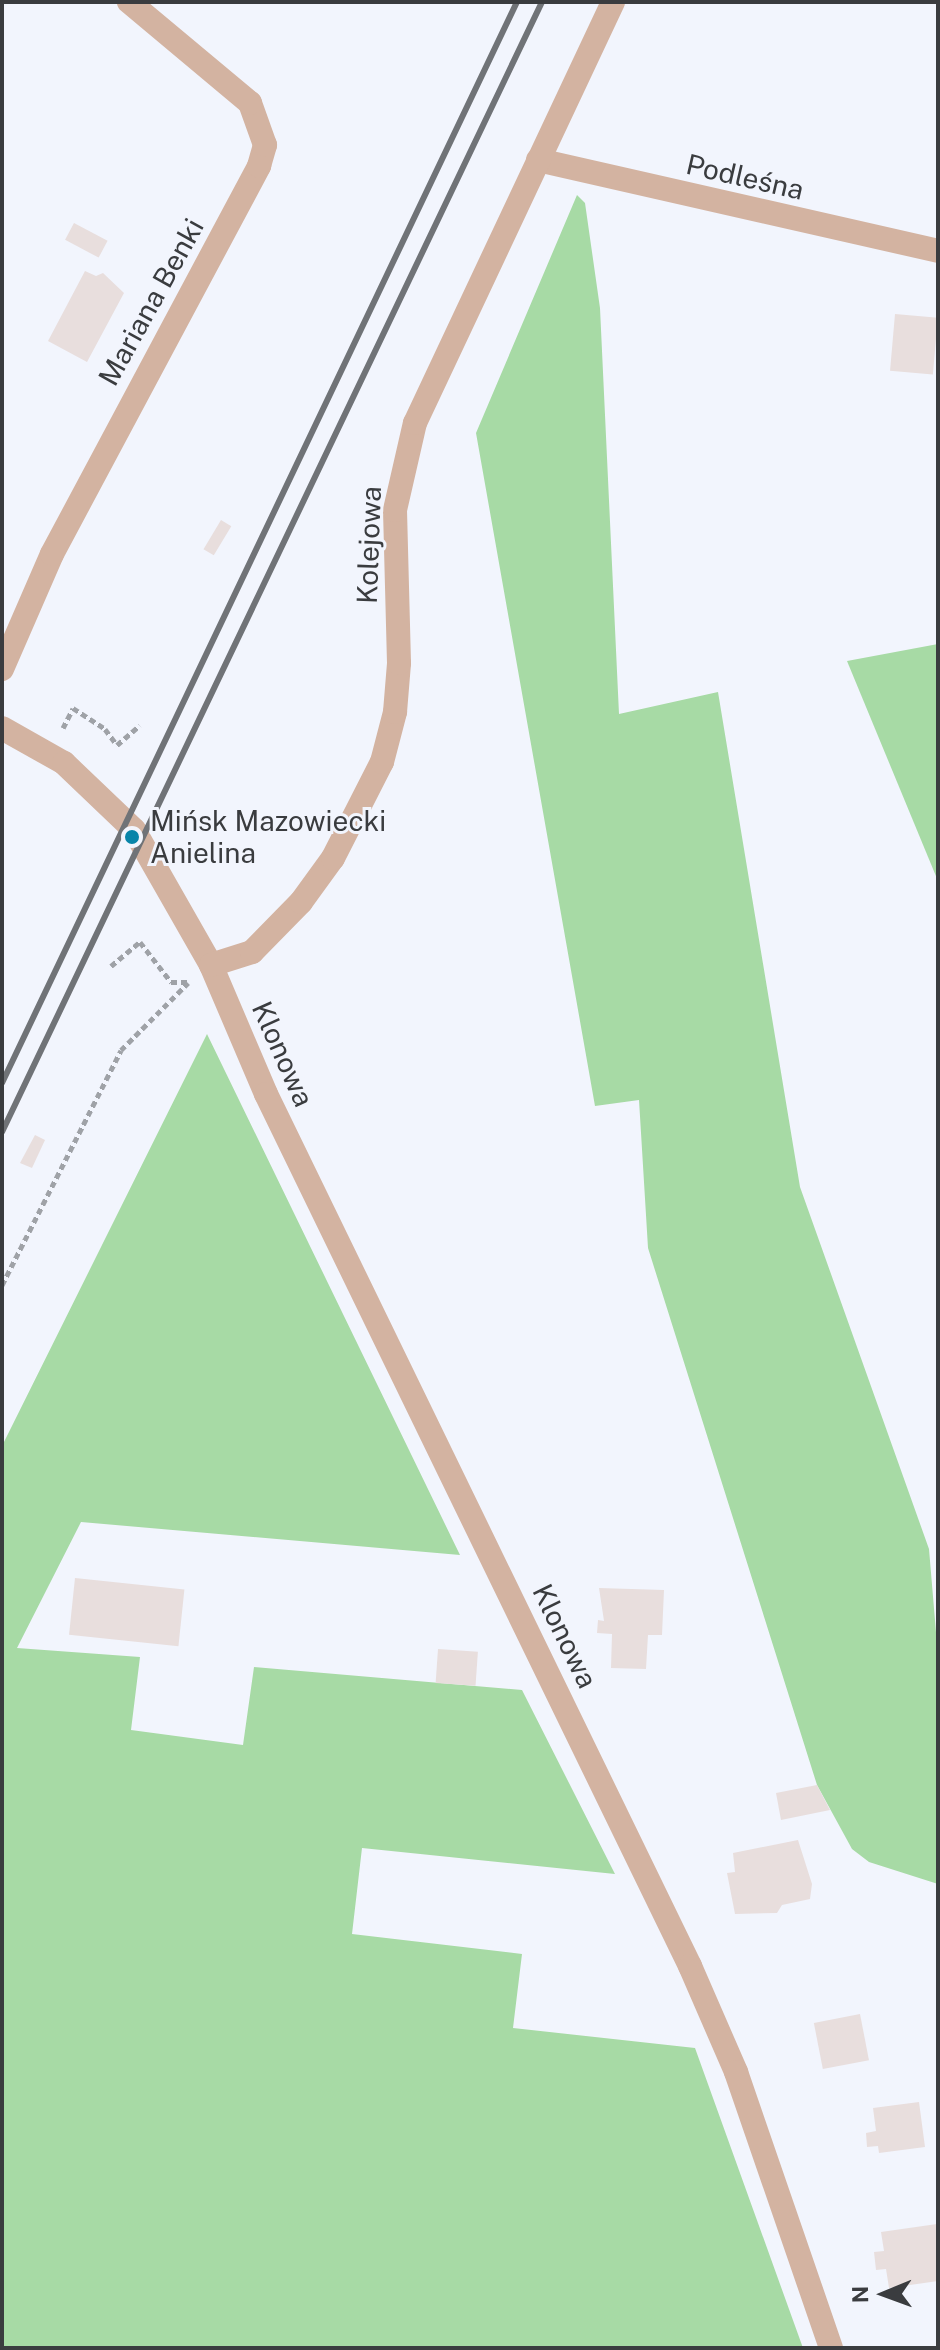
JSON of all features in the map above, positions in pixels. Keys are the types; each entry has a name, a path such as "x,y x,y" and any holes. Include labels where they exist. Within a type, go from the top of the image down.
{"street":[{"name":"Mariana Benki","path":"2,669 70,518 259,166 265,145 250,103 129,2"},
{"name":"Kolejowa","path":"211,965 252,952 301,902 333,858 382,762 396,700 395,510 402,467 415,423 613,2"},
{"name":"Podleśna","path":"538,160 938,251"},
{"name":"Klonowa","path":"2,728 64,763 134,830 211,965 266,1094 690,1966 736,2072 831,2348"}],"path":[{"path":"63,728 73,708 105,729 117,745 140,725"},
{"path":"2,1285 121,1050 189,982 171,982 140,942 111,966"}],"green space":[{"path":"577,195 585,203 600,308 619,714 718,692 800,1187 929,1549 938,1656 938,1884 869,1862 852,1849 817,1785 648,1248 639,1100 595,1106 476,433"},
{"path":"938,644 938,881 847,661"},
{"path":"207,1034 460,1555 81,1522 17,1648 140,1657 131,1730 243,1745 254,1667 522,1690 615,1874 362,1848 352,1934 522,1954 513,2028 695,2048 803,2348 2,2348 2,1446"}],"building":[{"path":"74,223 108,241 99,258 65,240"},
{"path":"85,271 96,276 103,273 124,293 87,362 48,341"},
{"path":"895,314 938,318 933,375 890,371"},
{"path":"221,520 231,526 214,555 203,549"},
{"path":"35,1135 45,1140 32,1168 20,1163"},
{"path":"75,1578 184,1589 178,1646 69,1635"},
{"path":"599,1588 664,1590 662,1635 648,1635 646,1669 611,1668 612,1634 597,1633 598,1620 604,1621"},
{"path":"438,1649 478,1652 476,1686 436,1683"},
{"path":"817,1785 830,1810 781,1820 776,1793"},
{"path":"798,1840 812,1884 810,1899 782,1905 777,1913 735,1914 727,1873 735,1872 733,1853"},
{"path":"860,2014 869,2060 823,2069 814,2023"},
{"path":"919,2102 925,2147 879,2153 878,2146 867,2147 866,2133 876,2131 873,2108"},
{"path":"937,2224 938,2281 889,2288 886,2269 876,2270 874,2252 884,2251 881,2232"}],"railway":[{"path":"2,1083 517,2"},
{"path":"2,1132 542,2"}],"place":[{"name":"Mińsk Mazowiecki Anielina","path":"132,837"}]}
